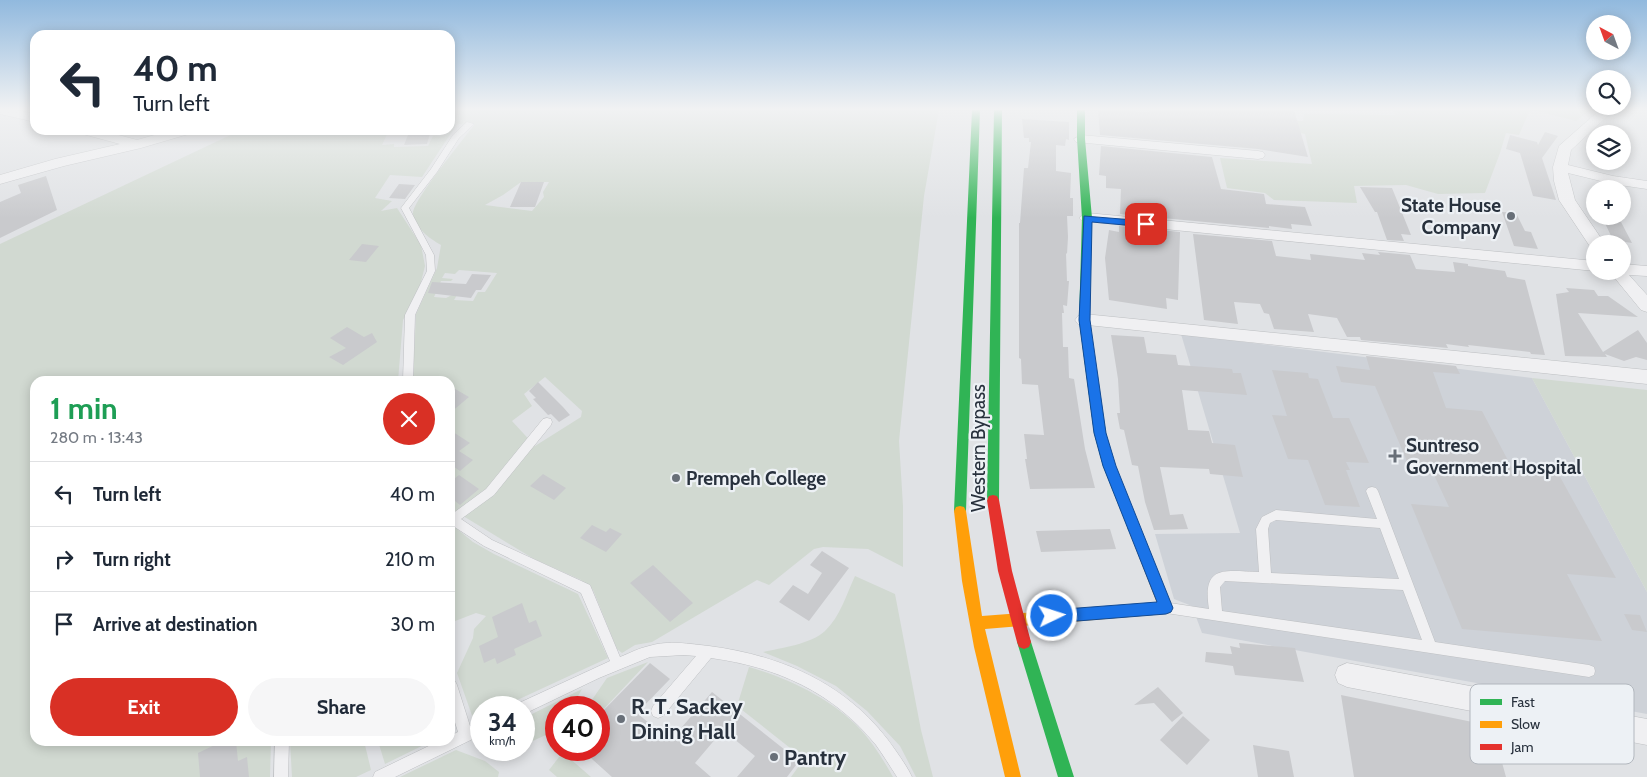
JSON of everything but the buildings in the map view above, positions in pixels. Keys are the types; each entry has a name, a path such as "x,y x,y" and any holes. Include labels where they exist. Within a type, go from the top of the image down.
{"main road":[{"name":"Western Bypass","path":"975,146 960,515 966,566 1002,737 1013,777"},
{"name":"Western Bypass","path":"998,146 993,500 998,541 1017,619 1066,777"},
{"path":"978,623 1166,608 1107,458 1100,433 1084,320 1087,218 1082,146"}],"street":[{"path":"0,180 60,162 130,146"},
{"path":"1161,146 1258,155"},
{"path":"1568,146 1564,150 1560,167 1562,181 1567,200 1591,235"},
{"path":"1560,167 1613,180 1647,185"},
{"path":"1087,218 1586,265"},
{"path":"1631,270 1647,271"},
{"path":"1625,280 1647,306"},
{"path":"1084,320 1647,377"},
{"path":"1347,675 1470,698"},
{"path":"1634,730 1647,732"}],"lane":[{"path":"408,376 410,315 431,271 430,254 405,208 450,146"},
{"path":"455,517 490,492 547,422"},
{"path":"1372,491 1431,648"},
{"path":"1265,578 1262,529 1264,522 1269,517 1276,515 1384,524"},
{"path":"455,521 488,543 586,589 617,664"},
{"path":"1216,616 1213,584 1216,579 1224,576 1407,585"},
{"path":"1166,608 1589,671"},
{"path":"535,703 617,664 650,651 684,649 737,656 786,670 820,688 856,714 881,741 905,777"},
{"path":"658,711 708,652"},
{"path":"455,701 466,736"},
{"path":"455,741 470,734"},
{"path":"281,777 282,746"},
{"path":"380,777 445,746"}],"shaded area":[{"name":"Prempeh College","path":"207,146 442,146 422,177 390,175 375,198 392,201 381,211 397,208 421,245 425,266 418,294 403,320 398,376 30,376 30,746 271,746 270,777 0,777 0,244"},
{"name":"Prempeh College","path":"458,146 933,146 924,196 899,441 903,506 903,567 868,549 823,547 814,549 769,585 757,580 652,642 635,645 622,653 617,649 593,590 581,580 534,559 455,511 455,376 413,376 416,314 437,268 441,245 420,228 413,214 415,207 429,184","holes":["521,182 549,182 543,192 544,197 532,211 485,205","459,270 497,273 485,292 478,292 473,301 454,300 457,295 454,294 446,298 434,297 441,281 451,281 453,279 442,278 445,273 455,274","545,377 582,411 581,417 535,446 512,421 532,406 524,394"]},
{"path":"1308,146 1502,146 1485,193 1438,194 1406,185 1354,186 1357,203 1274,200 1265,193 1227,188 1220,158 1312,164"},
{"name":"Suntreso Government Hospital","path":"1181,334 1532,378 1647,592 1647,714 1634,712 1634,684 1482,684 1202,633 1192,606 1174,599 1155,534 1240,533"},
{"path":"1532,378 1647,390 1647,592"},
{"path":"455,527 473,542 494,554 578,594 608,658 526,696 470,696 470,710 457,673 473,638 474,629 486,616 476,613 455,621"},
{"path":"855,576 895,594 921,730 933,777 916,777 900,746 867,711 836,686 797,666 763,652 804,642 825,631 839,612"},
{"path":"648,662 610,702 610,696 595,696 607,678"},
{"path":"749,667 779,677 809,691 836,708 865,734 893,777 791,777 804,759 737,706"},
{"path":"582,689 578,696 568,696"},
{"path":"545,708 545,735 535,740 535,712"},
{"path":"290,746 365,746 371,770 356,777 292,777"},
{"path":"380,746 422,746 385,764"},
{"path":"456,750 470,755 470,761 485,761 499,772 498,777 400,777"},
{"path":"556,761 573,761 591,777 557,777 549,770"}],"traffic: fast":[{"path":"960,511 975,146"},
{"path":"993,500 998,146"},
{"path":"1082,146 1087,218 1084,320 1100,433 1109,466 1133,526"},
{"path":"1024,642 1066,777"}],"traffic: slow":[{"path":"960,511 969,581 981,647 1013,777"},
{"path":"978,623 1166,608 1133,526"}],"traffic: jam":[{"path":"993,500 1005,571 1024,642"}],"place":[{"name":"State House Company","path":"1511,216"},
{"name":"Suntreso Government Hospital","path":"1395,456"},
{"name":"Prempeh College","path":"676,478"},
{"name":"R. T. Sackey Dining Hall","path":"621,719"},
{"name":"Pantry","path":"774,757"}],"route":[{"path":"1052,616 1166,608 1110,466 1100,433 1084,320 1087,218 1146,224"}]}
